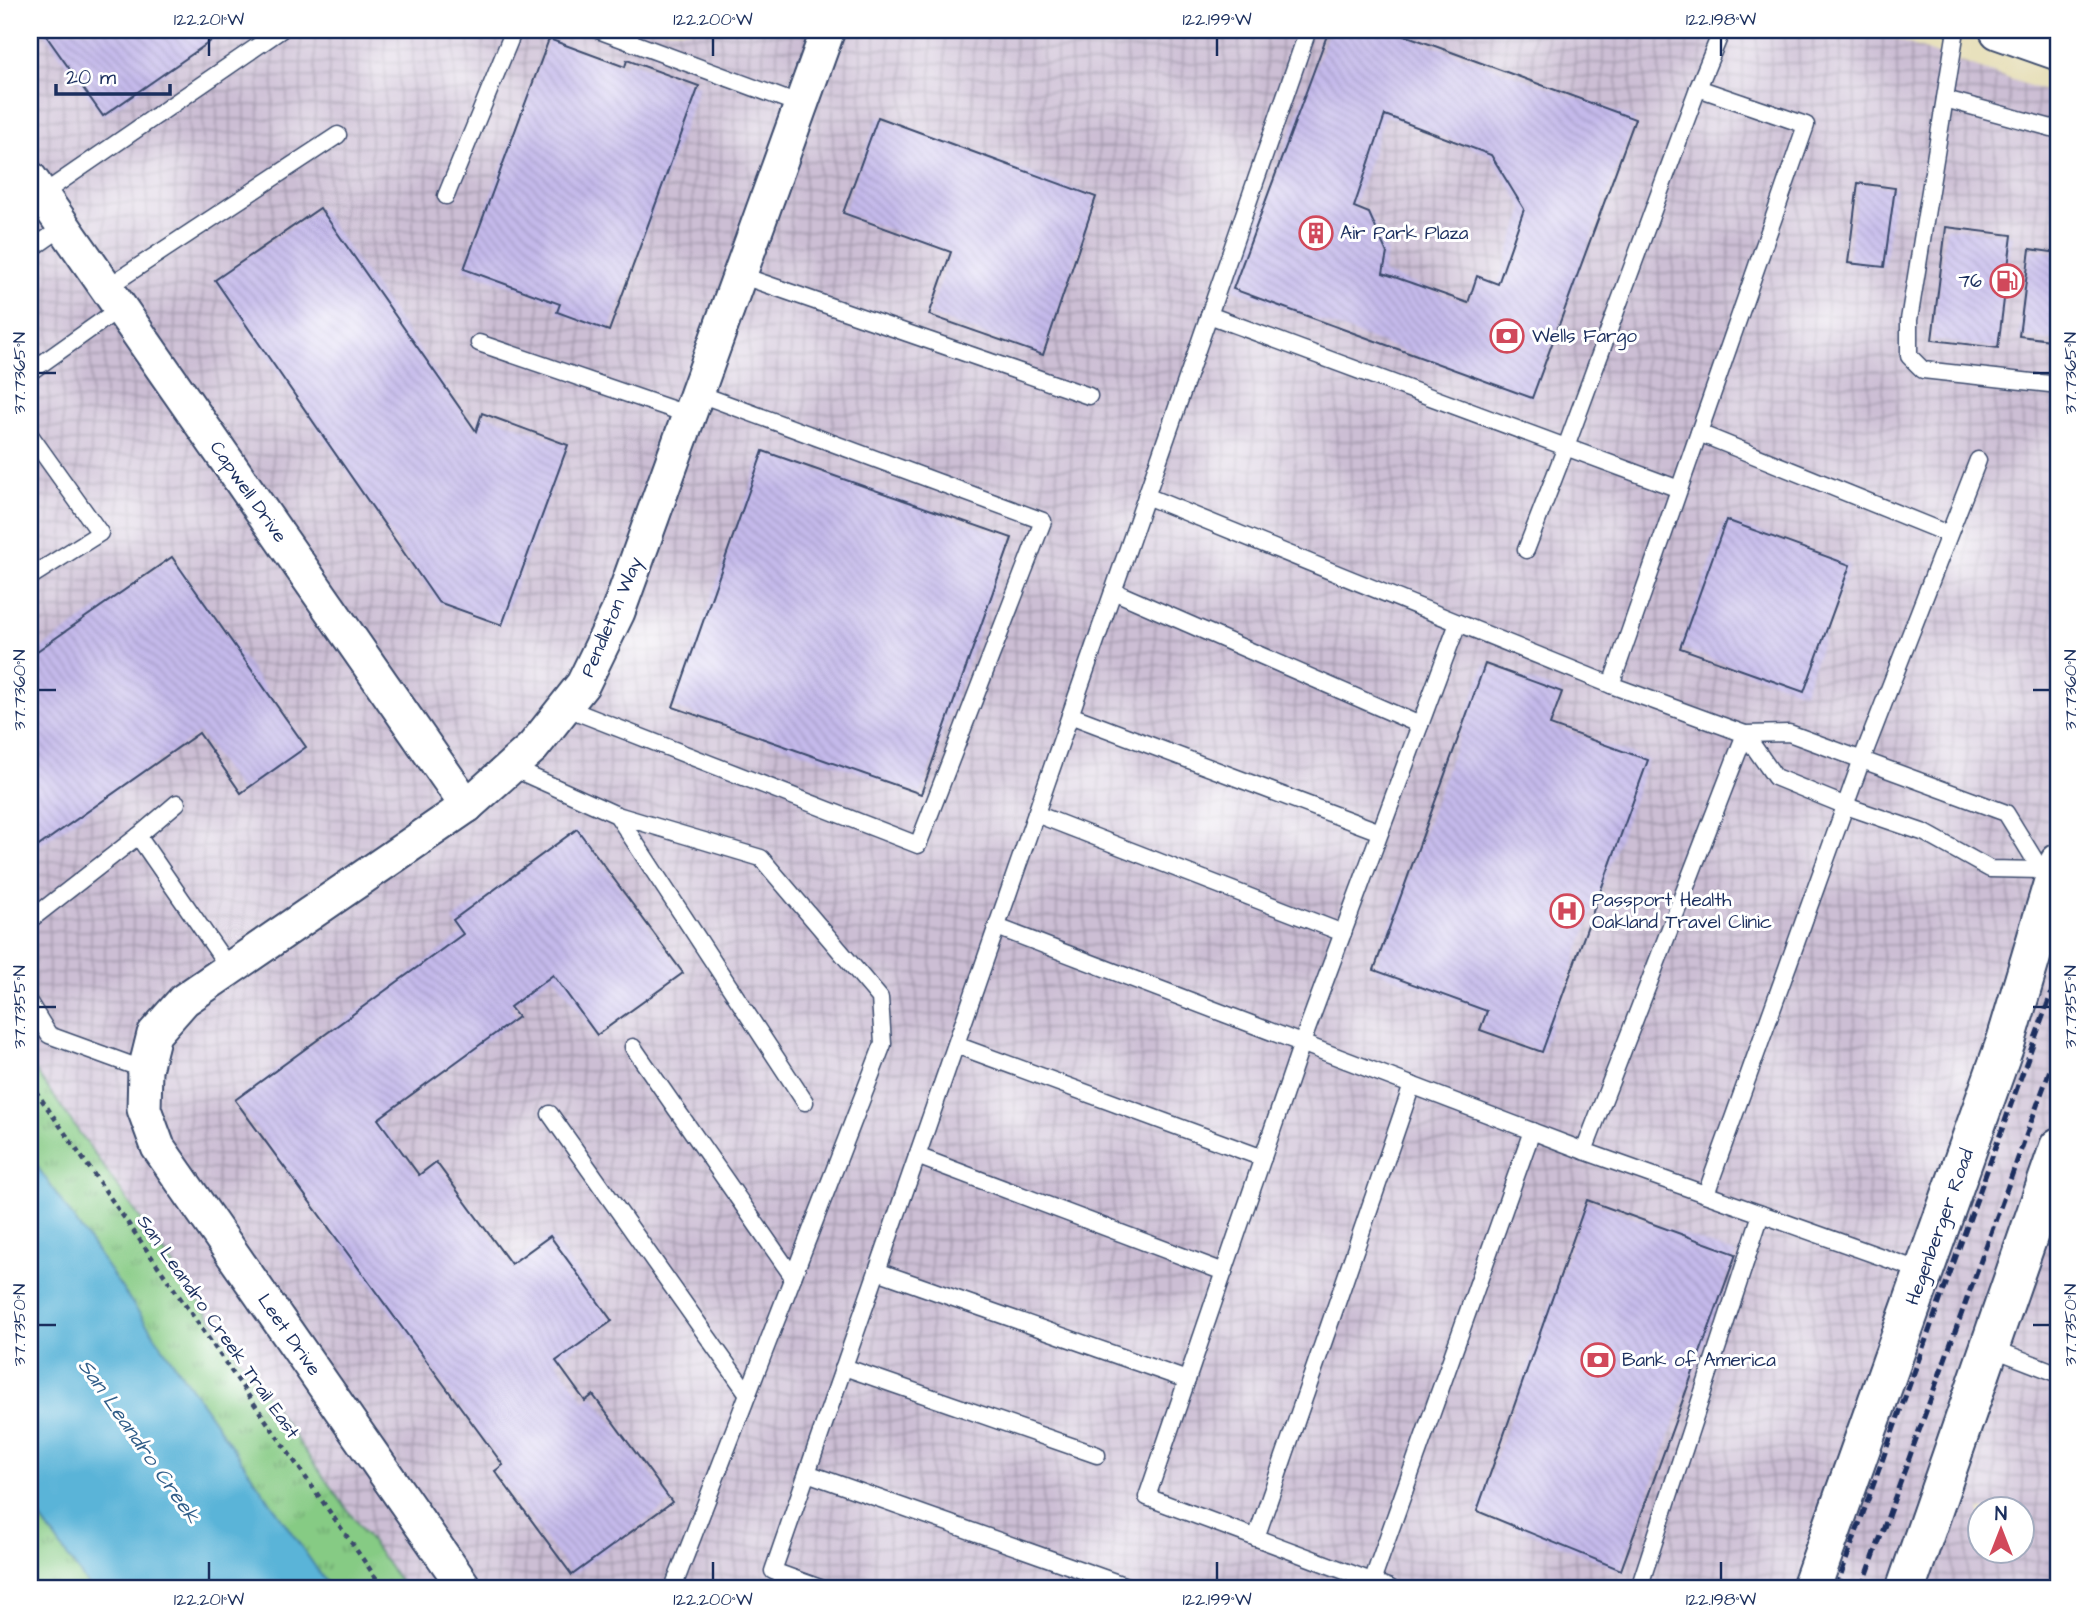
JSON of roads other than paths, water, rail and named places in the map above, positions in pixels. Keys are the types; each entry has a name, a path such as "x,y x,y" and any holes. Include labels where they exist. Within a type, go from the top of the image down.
{"main road":[{"path":"1999,30 2059,51"},
{"name":"Hegenberger Road","path":"1811,1588 2006,1041 2053,872"},
{"path":"1906,1588 2059,1147"}],"street":[{"name":"Pendleton Way","path":"145,1070 154,1034 184,1000 467,806 533,747 583,684 618,612 828,30"},
{"name":"Capwell Drive","path":"35,187 467,806"},
{"name":"Leet Drive","path":"145,1070 144,1109 158,1147 465,1588"}],"lane":[{"path":"35,187 281,30"},
{"path":"446,196 514,30"},
{"path":"598,30 801,105"},
{"path":"820,1588 773,1571 1308,30"},
{"path":"1526,550 1722,30"},
{"path":"1956,30 1909,320 1909,356 1923,370 2059,385"},
{"path":"1611,685 1806,125 1699,88"},
{"path":"1945,99 2059,130"},
{"path":"30,372 113,298 338,135"},
{"path":"30,250 63,227"},
{"path":"740,275 1088,396"},
{"path":"1209,315 1679,489"},
{"path":"479,343 693,404 1043,521 918,845 564,707"},
{"path":"1699,433 1948,534"},
{"path":"30,435 100,533 30,577"},
{"path":"1706,1194 1862,759 1978,460"},
{"path":"1146,496 1611,685 1745,734 1789,733 2006,813 2053,872"},
{"path":"1113,592 1420,725"},
{"path":"1390,1588 1147,1497 1302,1043 1458,623"},
{"path":"1070,715 1380,832"},
{"path":"1745,734 1774,777 1846,806 1925,833 1990,869 2053,872"},
{"path":"1584,1151 1745,734"},
{"path":"510,767 617,815 761,858 880,998 883,1044 673,1588"},
{"path":"30,920 177,803"},
{"path":"1036,814 1343,933"},
{"path":"617,815 805,1102"},
{"path":"138,836 229,968"},
{"path":"997,927 1584,1151 1924,1272"},
{"path":"30,1003 49,1035 145,1070"},
{"path":"956,1045 1263,1158"},
{"path":"634,1047 793,1277"},
{"path":"1256,1538 1412,1085"},
{"path":"550,1114 748,1394"},
{"path":"1372,1582 1532,1131"},
{"path":"917,1156 1224,1272"},
{"path":"1639,1588 1761,1214"},
{"path":"877,1270 1187,1380"},
{"path":"1989,1347 2059,1374"},
{"path":"844,1367 1097,1455"},
{"path":"807,1473 1132,1588"}],"water":[{"name":"San Leandro Creek","path":"30,1156 330,1588 90,1588 30,1503"}],"railway":[{"path":"1836,1588 2059,972"},
{"path":"1862,1588 2059,1045"}],"place":[{"name":"Air Park Plaza","path":"1316,233"},
{"name":"76","path":"2007,281"},
{"name":"Wells Fargo","path":"1507,336"},
{"name":"Passport Health Oakland Travel Clinic","path":"1567,911"},
{"name":"Bank of America","path":"1598,1360"}]}
